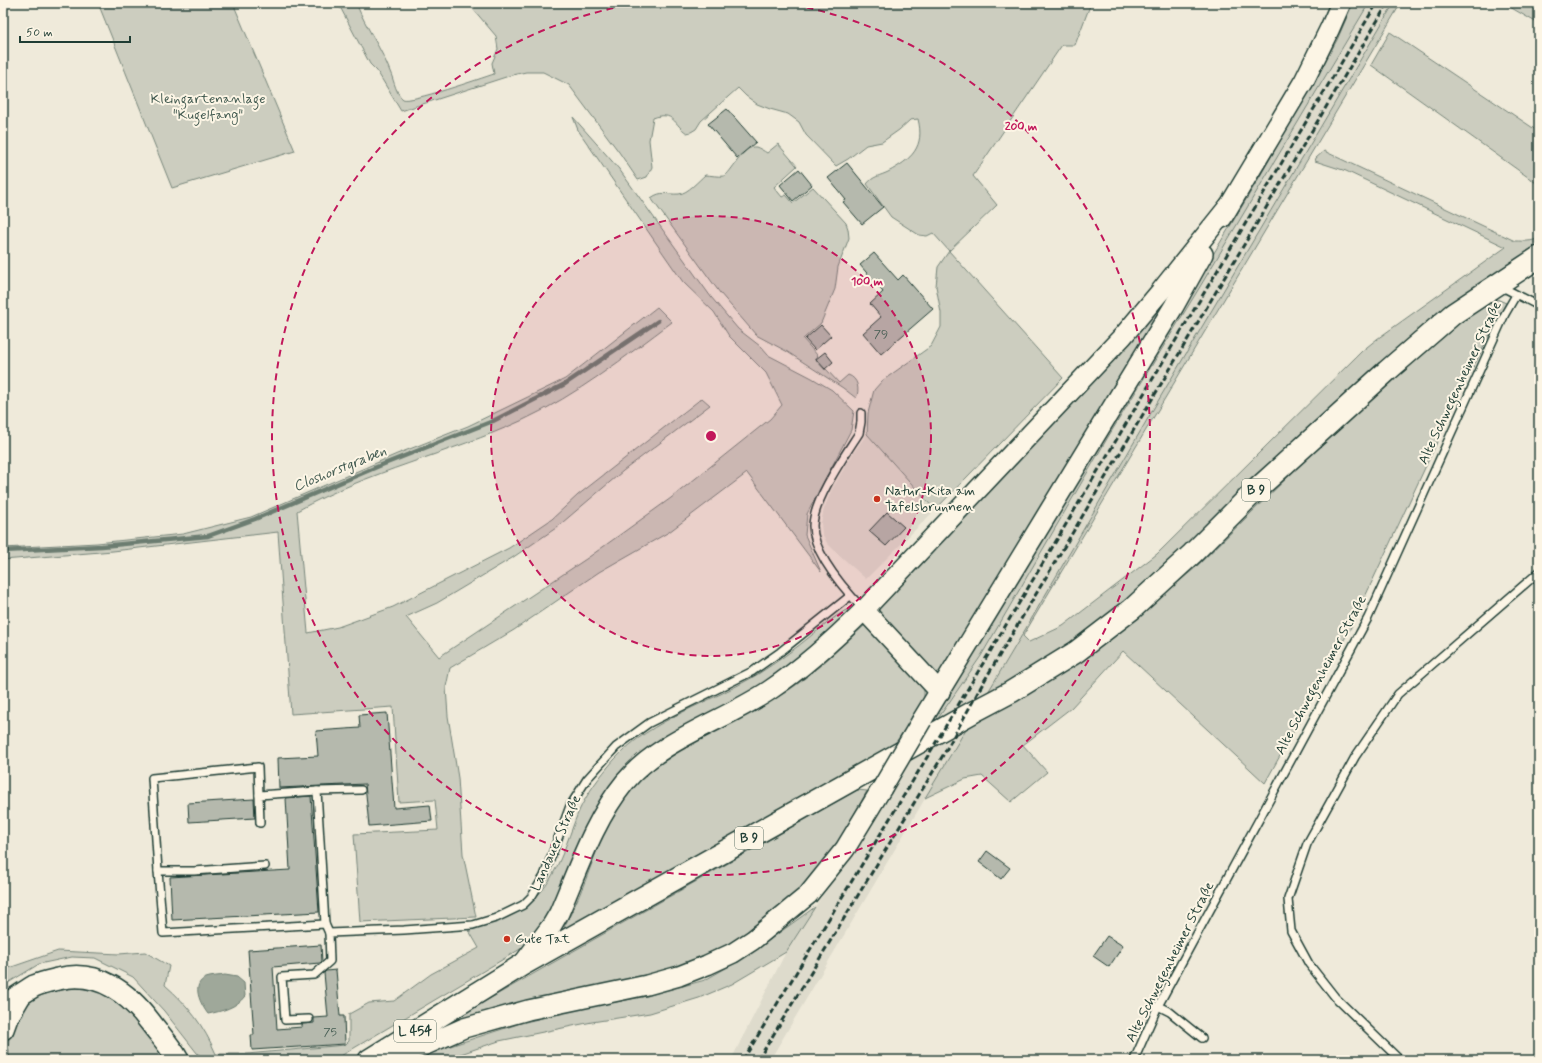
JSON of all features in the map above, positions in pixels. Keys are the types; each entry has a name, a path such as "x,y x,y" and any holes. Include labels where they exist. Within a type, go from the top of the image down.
{"main road":[{"path":"383,1060 421,1047 464,1028 528,1010 647,985 679,976 733,953 753,940 808,895 845,849 1174,306 1228,207 1304,81 1341,3"},
{"path":"522,965 559,913 596,826 626,781 644,764 665,749 734,712 776,686 808,662 837,636 864,610 1123,336 1228,207"},
{"name":"B 9","path":"522,965 1011,692 1076,652 1109,628 1138,604 1192,554 1257,489 1387,371 1453,314 1496,284 1539,257"},
{"path":"864,610 940,692"},
{"name":"L 454","path":"369,1060 522,965"},
{"path":"3,1029 12,1001 35,986 63,977 78,976 93,978 107,983 121,991 136,1004 178,1058"}],"lane":[{"path":"1496,284 1539,306"},
{"name":"Alte Schwegenheimer Straße","path":"1134,1060 1158,1006 1368,618 1505,314 1516,295"},
{"path":"861,413 859,433 822,495 816,510 813,526 815,542 821,554 850,596 864,610"},
{"path":"1400,1060 1334,997 1309,964 1291,931 1288,899 1311,838 1355,757 1398,694 1539,572"},
{"name":"Landauer Straße","path":"329,933 473,925 496,918 524,905 532,896 544,876 574,799 587,779 616,748 649,723 753,671 780,652 850,596"},
{"path":"260,823 258,767 152,778 163,933 325,924"},
{"path":"259,794 361,790"},
{"path":"309,1019 284,1020 282,977 314,975 330,961 329,933 325,924 317,791"},
{"path":"158,871 194,871 265,866"},
{"path":"1158,1006 1170,1012 1202,1038"}],"shaded area":[{"path":"1369,3 1394,3 770,1060 731,1060 786,952 897,779 981,656 1108,437 1198,290"},
{"name":"Natur-Kita am Tafelsbrunnen","path":"867,434 935,510 866,579 827,543 822,533 821,523 824,509 832,489 854,452"},
{"path":"225,975 237,977 244,983 245,996 233,1006 208,1014 198,995 199,985 201,981 206,978"}],"green space":[{"name":"Kleingartenanlage \"Kugelfang\"","path":"98,3 233,3 295,151 172,188"},
{"path":"338,3 356,3 364,21 379,47 399,94 403,99 408,99 432,94 494,74 492,63 498,49 496,36 468,3 1091,3 1075,45 1062,45 973,176 997,205 949,251 933,233 927,236 919,235 891,217 867,184 874,178 888,172 904,162 915,151 920,137 918,119 910,120 882,142 866,145 836,166 806,135 799,122 788,114 757,104 738,88 701,121 696,129 691,132 687,133 670,117 660,116 653,118 649,140 652,167 647,177 638,180 569,85 543,72 526,72 512,75 401,111 377,71 370,64"},
{"path":"1353,3 1369,3 1198,290 1108,437 981,656 937,720 934,719 1256,183 1337,40"},
{"path":"1394,3 1401,3 1023,636 1029,642 1063,626 1157,554 1362,351 1506,247 1346,171 1315,161 1316,158 1324,151 1515,241 1530,241 1539,238 1539,248 1492,277 1124,628 1195,568 1356,410 1460,321 1497,299 1506,303 1458,397 1350,629 1265,783 1123,651 1071,708 1023,745 1047,772 1011,802 982,776 965,779 925,798 1158,401"},
{"path":"1503,3 1539,3 1539,24"},
{"path":"1390,32 1539,132 1539,185 1371,65"},
{"path":"573,117 619,169 711,297 738,329 760,346 768,355 832,390 854,411 851,430 807,514 805,535 821,572 747,473 669,532 599,572 514,630 450,668 446,687 448,716 458,778 463,854 476,917 360,922 354,834 438,830 435,800 399,802 393,707 291,714 278,532 113,551 3,560 3,548 97,543 183,534 251,517 397,454 468,426 565,379 657,307 672,322 600,375 543,410 495,432 352,485 297,511 308,633 338,627 393,607 509,548 552,519 578,495 702,398 710,405 623,471 556,528 512,558 437,603 406,617 439,657 589,557 671,498 770,419 782,405 766,373 729,336 714,312 683,282 578,130"},
{"path":"778,144 797,166 774,187 782,197 786,195 793,203 813,187 846,223 848,229 849,238 838,267 835,289 821,323 803,339 818,356 815,359 839,383 848,375 856,381 858,391 856,398 786,351 756,335 720,293 651,198 662,193 682,193 705,175 724,176 746,150 756,147 767,153"},
{"path":"949,251 1063,378 935,510 867,434 868,413 874,390 882,381 931,346 941,327 941,313 936,286 938,267"},
{"path":"1164,298 1166,300 1116,386 941,673 934,675 880,613 878,607"},
{"path":"846,610 850,612 803,660 653,751 551,915 527,945 334,1060 205,1060 197,1053 164,1011 133,977 95,958 72,957 39,964 3,986 3,970 58,951 119,954 145,952 169,966 165,985 195,1016 216,1054 247,1054 345,1045 349,1041 349,1014 369,1003 394,1001 431,974 479,948 468,929 494,923 506,918 517,912 537,896 546,886 557,866 585,799 609,766 629,745 664,722 758,674"},
{"path":"865,625 924,690 924,698 916,713 889,752 570,931 564,927 579,896 611,817 619,803 633,785 650,769 669,756 784,693 820,666"},
{"path":"857,790 867,791 831,856 808,885 741,941 670,972 431,1032"},
{"path":"815,907 786,952 732,984 699,998 650,1013 592,1022 499,1041 443,1060 415,1060 438,1050 521,1023 584,1008 647,996 705,980 747,956"},
{"path":"78,988 105,994 113,998 128,1010 142,1026 165,1060 10,1060 10,1034 26,1006 36,998 50,992"}],"building":[{"path":"727,109 756,142 737,158 708,124"},
{"path":"847,163 883,207 862,224 843,202 846,200 828,178"},
{"path":"799,169 812,185 793,201 780,185"},
{"path":"874,253 898,280 903,275 933,309 881,354 863,333 881,317 870,304 883,292 860,265"},
{"path":"821,325 831,336 815,350 805,339"},
{"path":"825,352 833,362 825,369 816,359"},
{"path":"887,512 904,527 886,546 869,531"},
{"path":"387,713 394,808 430,805 432,821 369,826 365,784 279,788 278,758 318,756 316,731 360,728 359,715"},
{"path":"311,796 319,912 172,920 170,877 290,870 286,798"},
{"path":"254,799 255,818 189,822 188,803"},
{"path":"987,851 1010,868 1001,879 979,862"},
{"path":"1107,936 1123,946 1109,967 1093,956"},
{"path":"321,945 322,961 320,963 273,967 277,1029 302,1027 302,1024 314,1023 314,1018 328,1017 324,973 326,971 336,970 340,1016 344,1016 345,1044 252,1050 251,1035 254,1035 248,950"}],"waterway":[{"name":"Closhorstgraben","path":"3,551 102,546 208,536 255,519 379,466 493,421 565,384 658,321"}],"railway":[{"path":"743,1060 923,764 1377,3"},
{"path":"758,1060 945,752 983,683 1388,3"}],"place":[{"name":"Natur-Kita am Tafelsbrunnen","path":"877,499"},
{"name":"Gute Tat","path":"507,939"}]}
